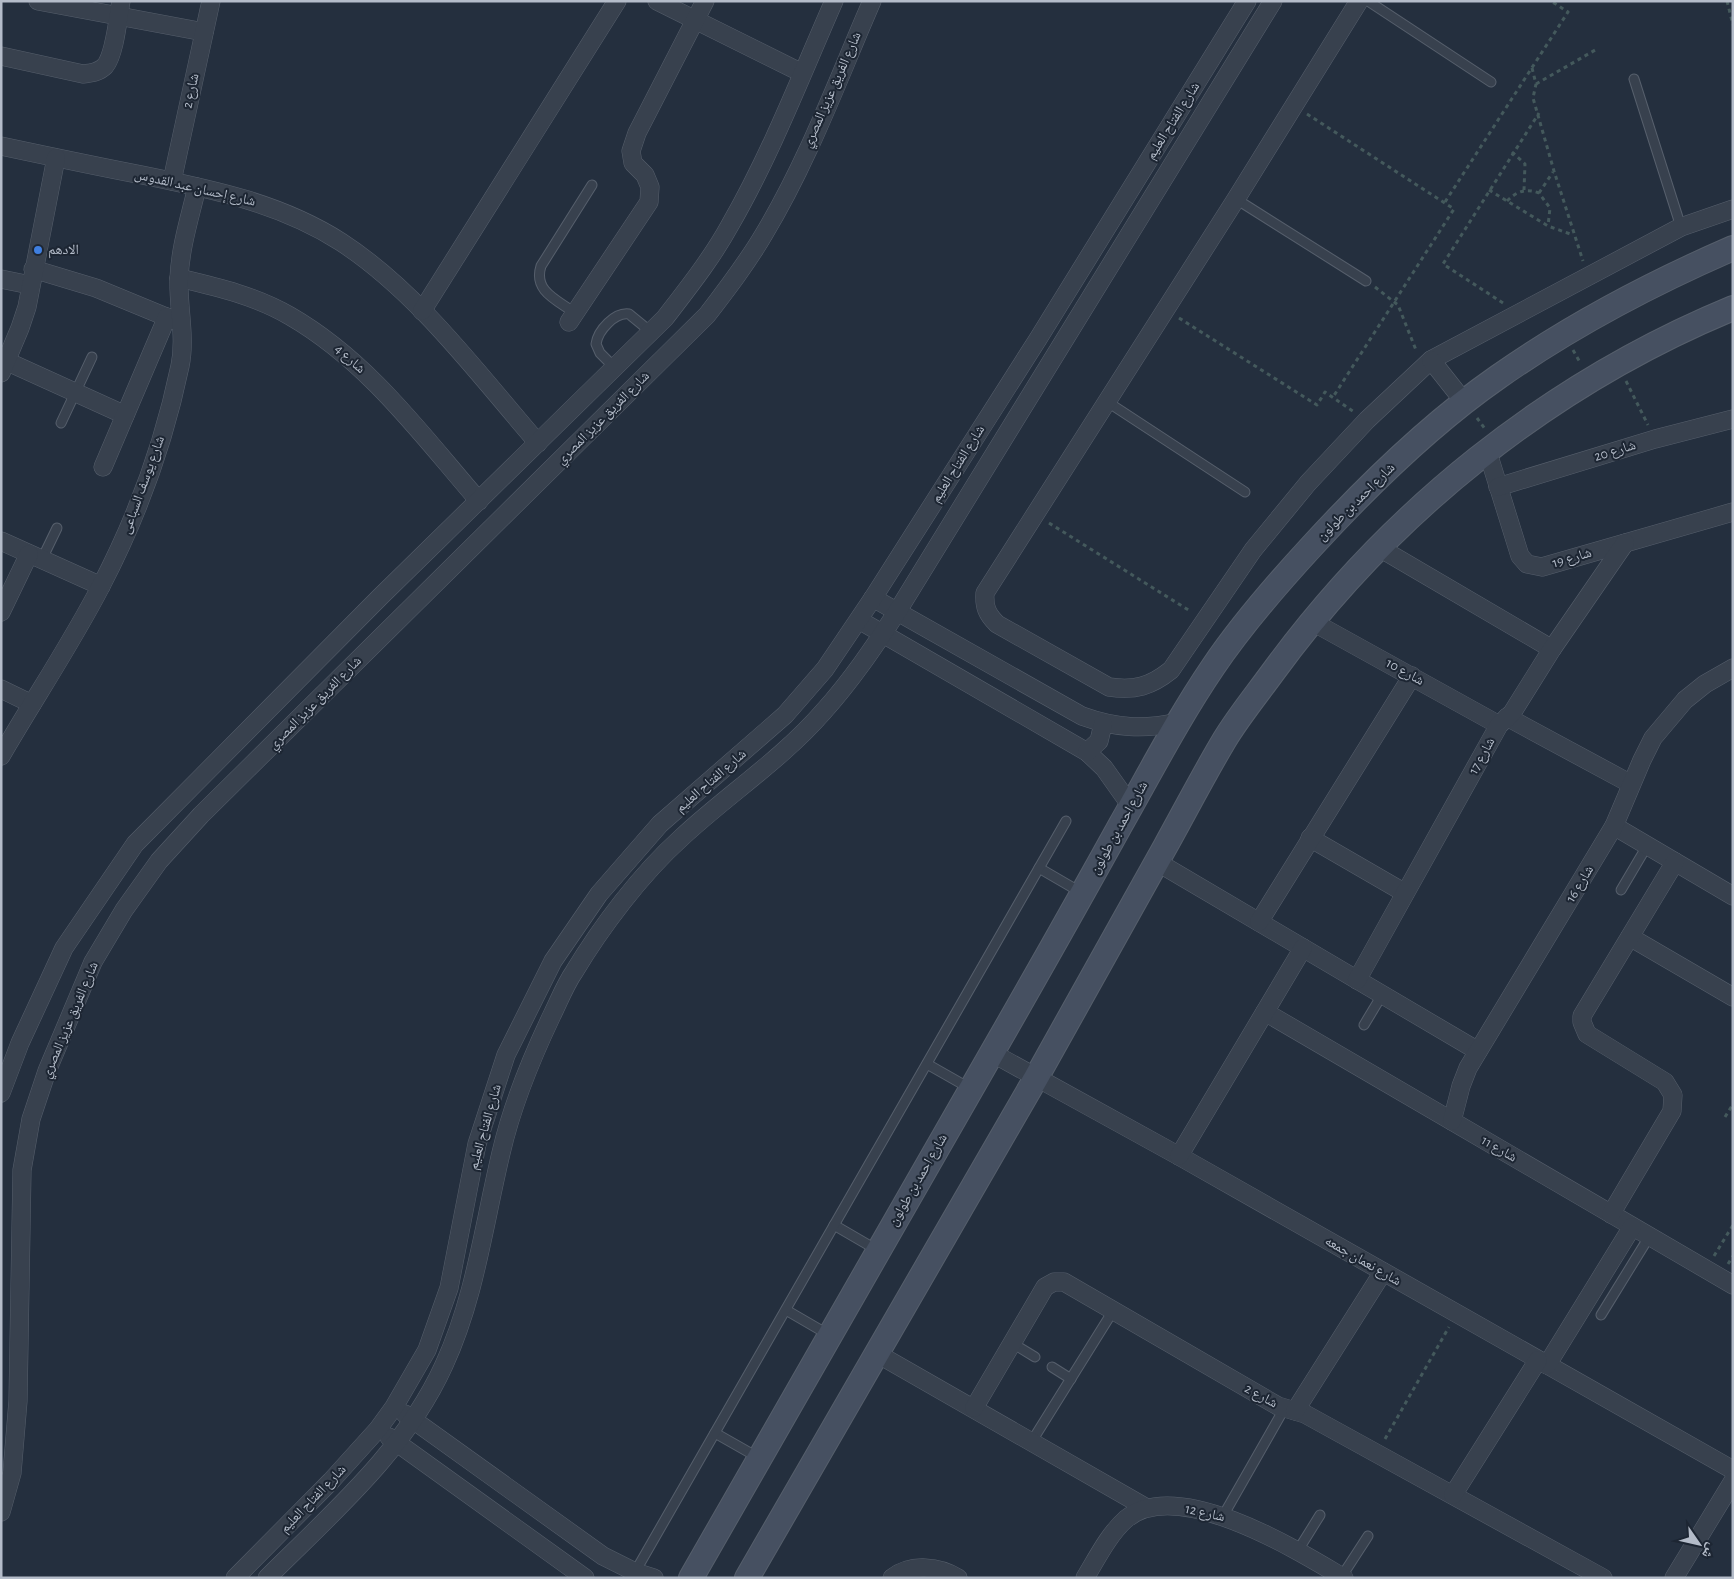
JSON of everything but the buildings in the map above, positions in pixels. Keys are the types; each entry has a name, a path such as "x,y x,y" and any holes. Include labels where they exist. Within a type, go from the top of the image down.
{"street":[{"path":"38,1 120,9 204,32"},
{"name":"شارع 2","path":"172,181 211,1"},
{"path":"422,311 617,1"},
{"path":"657,1 802,73"},
{"path":"572,318 649,202 650,187 645,176 633,163 631,151 637,133 705,1"},
{"name":"شارع الفريق عزيز المصري","path":"1,1094 20,1043 64,948 135,844 331,646 665,318 698,276 730,225 764,159 834,1"},
{"name":"شارع الفريق عزيز المصري","path":"1,1512 12,1472 18,1401 22,1170 30,1120 47,1071 93,962 124,910 159,862 201,815 707,316 759,242 789,188 872,1"},
{"name":"شارع الفتاح العليم","path":"235,1578 378,1429 394,1407 427,1350 449,1288 477,1144 506,1056 553,961 599,894 654,831 785,715 825,670 859,620 1038,339 1247,1"},
{"name":"شارع الفتاح العليم","path":"266,1578 346,1500 398,1443 414,1421 444,1366 467,1308 502,1150 529,1063 572,974 619,906 679,839 787,749 823,713 854,675 897,612 1273,1"},
{"path":"1359,1 1236,200 1164,309 985,593 986,610 997,624 1109,687 1126,690 1143,688 1158,681 1171,670 1203,620 1253,550 1308,483 1366,420 1427,364 1519,312 1681,227 1733,209"},
{"path":"1,56 84,74 96,72 105,65 110,54 120,9"},
{"name":"شارع إحسان عبد القدوس","path":"1,146 247,198 295,217 340,242 381,272 422,311 538,443"},
{"path":"56,158 20,328 4,367 76,392 125,415"},
{"name":"شارع يوسف السباعى","path":"1,756 101,586 135,512 162,438 180,364 183,340 174,320 182,251 197,186"},
{"name":"شارع احمد بن طولون","path":"691,1578 877,1250 992,1053 1178,722 1216,663 1288,572 1353,501 1420,439 1495,379 1563,334 1656,282 1733,248"},
{"path":"1,279 32,277 96,288 174,320 125,415 103,467"},
{"name":"شارع 4","path":"179,278 236,292 289,315 338,346 380,386 479,501"},
{"path":"747,1578 1036,1077 1227,736 1311,621 1378,548 1433,495 1492,447 1617,363 1698,322 1733,308"},
{"path":"1427,364 1465,403"},
{"name":"شارع 20","path":"1498,487 1655,438 1733,419"},
{"name":"شارع 19","path":"1492,447 1498,487 1520,556 1532,566 1542,567 1733,512"},
{"path":"1,541 101,586"},
{"name":"شارع 17","path":"1357,980 1503,721 1625,543"},
{"path":"1378,548 1552,649"},
{"path":"1,612 36,556"},
{"path":"873,598 1082,716 1103,724 1128,728 1154,728 1178,722"},
{"path":"859,620 1087,752 1104,768 1131,806"},
{"name":"شارع 10","path":"1311,621 1412,676 1631,784"},
{"path":"945,669 940,649 948,641"},
{"path":"331,646 339,660 352,666"},
{"name":"شارع 16","path":"1452,1121 1461,1086 1478,1051 1614,826 1631,784 1654,738 1668,718 1705,684 1733,668"},
{"path":"1259,922 1412,676"},
{"path":"292,685 306,692 313,705"},
{"path":"1,689 32,704"},
{"path":"1087,752 1099,741 1103,724"},
{"path":"1614,826 1733,896"},
{"path":"1310,838 1405,893"},
{"path":"1157,862 1478,1051"},
{"path":"1611,1214 1672,1111 1674,1103 1670,1088 1665,1082 1592,1038 1583,1028 1582,1016 1675,862"},
{"path":"1630,936 1733,997"},
{"path":"1180,1156 1303,948"},
{"path":"553,961 572,974"},
{"name":"شارع 11","path":"1266,1012 1733,1286"},
{"name":"شارع نعمان جمعه","path":"992,1053 1180,1156 1733,1470"},
{"path":"1453,1496 1632,1227"},
{"path":"1290,1410 1382,1272"},
{"name":"شارع 2","path":"974,1408 1045,1287 1054,1282 1064,1282 1290,1410 1377,1454 1603,1578"},
{"path":"876,1353 1032,1441 1145,1508"},
{"path":"394,1407 603,1556 635,1572 654,1578"},
{"path":"378,1429 585,1578"},
{"path":"1674,1578 1733,1481"},
{"name":"شارع 12","path":"1145,1508 1180,1507 1223,1516 1249,1526 1343,1577"},
{"path":"1085,1578 1116,1530 1127,1518 1145,1508"},
{"path":"892,1578 919,1567 946,1571 958,1578"}],"lane":[{"path":"1368,1 1491,82"},
{"path":"1634,79 1681,227"},
{"path":"572,318 541,286 538,276 541,266 592,185"},
{"path":"1236,200 1366,281"},
{"path":"615,368 600,353 596,344 600,333 618,314 629,314 651,332"},
{"path":"61,423 92,357"},
{"path":"1106,401 1245,492"},
{"path":"36,556 57,528"},
{"path":"635,1572 1066,821"},
{"path":"1621,890 1647,846"},
{"path":"1039,868 1082,893"},
{"path":"1364,1025 1382,995"},
{"path":"926,1064 971,1089"},
{"path":"834,1225 877,1250"},
{"path":"1601,1315 1649,1237"},
{"path":"786,1310 829,1335"},
{"path":"1032,1441 1114,1311"},
{"path":"1012,1343 1035,1357"},
{"path":"1052,1367 1070,1379"},
{"path":"1223,1516 1290,1410"},
{"path":"715,1433 759,1458"},
{"path":"1297,1552 1320,1515"},
{"path":"1343,1577 1368,1536"}],"path":[{"path":"1444,202 1568,12 1551,1"},
{"path":"1727,1 1733,26"},
{"path":"1536,84 1597,49"},
{"path":"1532,68 1536,84 1533,98 1554,171 1588,275"},
{"path":"1294,106 1454,209 1333,397"},
{"path":"1519,312 1443,264 1538,113"},
{"path":"1512,152 1525,164 1524,190"},
{"path":"1539,193 1554,171"},
{"path":"1489,190 1548,226 1574,235"},
{"path":"1507,200 1514,194 1524,190 1539,193 1550,208 1548,226"},
{"path":"1366,281 1395,302 1427,364"},
{"path":"1164,309 1317,405 1324,392 1366,420"},
{"path":"1563,334 1590,380"},
{"path":"1617,363 1655,438"},
{"path":"1465,403 1492,447"},
{"path":"1034,514 1203,620"},
{"path":"1725,1117 1733,1104"},
{"path":"1706,1270 1733,1225"},
{"path":"1377,1454 1457,1314"}],"place":[{"name":"الادهم","path":"38,250"}]}
